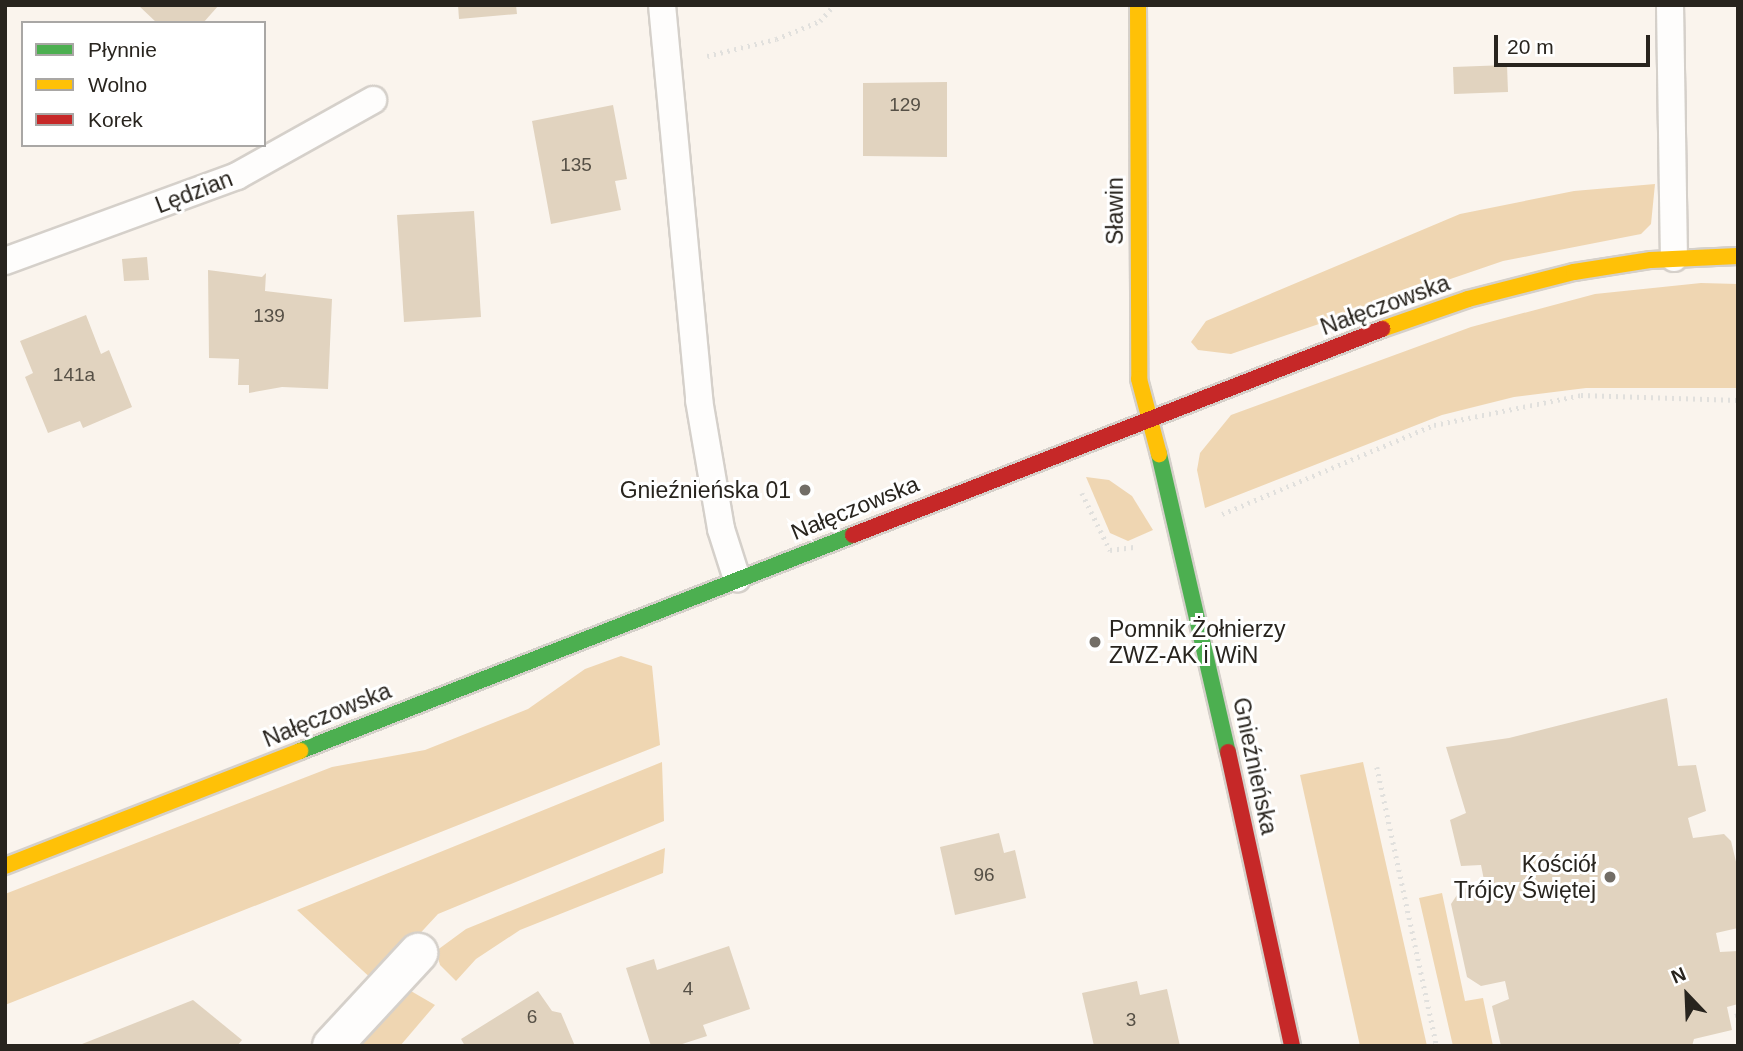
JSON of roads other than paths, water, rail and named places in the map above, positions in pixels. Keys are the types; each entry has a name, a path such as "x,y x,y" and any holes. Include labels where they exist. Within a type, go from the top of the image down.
{"main road":[{"name":"Sławin","path":"1138,5 1138,368 1149,416"},
{"name":"Nałęczowska","path":"5,866 1061,450 1468,299 1597,267 1674,258 1738,256"},
{"name":"Gnieźnieńska","path":"1149,416 1180,531 1292,1046"}],"street":[{"path":"332,1046 418,953"}],"lane":[{"path":"662,5 699,400 721,529 737,579"},
{"path":"1670,5 1674,258"},
{"name":"Lędzian","path":"5,261 237,176 373,100"}],"place":[{"name":"Gnieźnieńska 01","path":"805,490"},
{"name":"Pomnik Żołnierzy ZWZ-AK i WiN","path":"1095,642"},
{"name":"Kościół Trójcy Świętej","path":"1610,877"}]}
